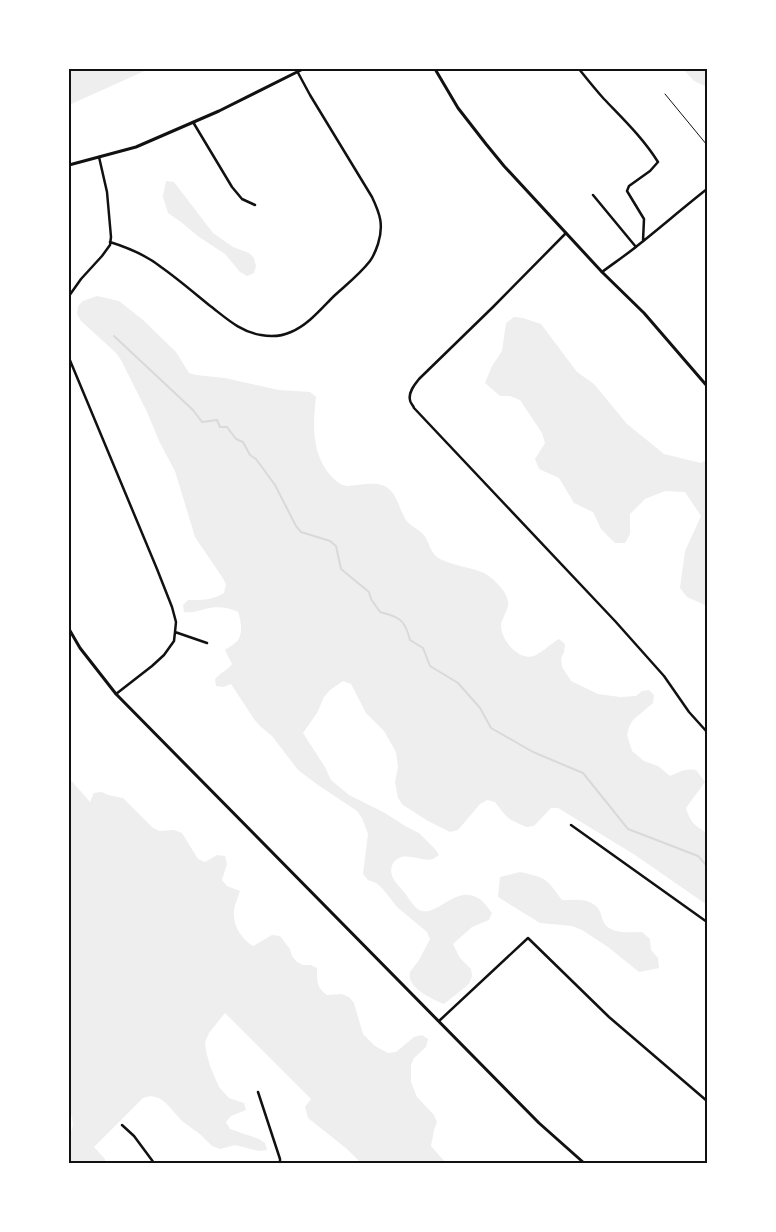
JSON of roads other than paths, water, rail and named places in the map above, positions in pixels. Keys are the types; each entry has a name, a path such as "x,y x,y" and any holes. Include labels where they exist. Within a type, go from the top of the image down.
{"street":[{"path":"69,165 136,147 220,111 297,70 303,69"},
{"path":"435,69 458,108 504,166 602,272 644,314 707,386"},
{"path":"578,69 635,132 658,162 650,171 629,186 628,191 644,219 643,241"},
{"path":"110,242 136,251 160,266 241,329 253,334 270,336 290,333 302,326 370,261 378,246 381,222 372,197 297,70"},
{"path":"192,122 232,187 242,199 255,205"},
{"path":"69,296 110,245 107,192 98,157"},
{"path":"602,272 707,189"},
{"path":"593,196 636,247"},
{"path":"566,233 419,379 409,397 414,408 611,616 664,676 707,732"},
{"path":"69,358 172,607 176,622 174,641 164,655 116,694"},
{"path":"69,629 80,648 116,694 539,1123 584,1163"},
{"path":"176,632 207,643"},
{"path":"570,825 707,922"},
{"path":"439,1021 528,938 609,1017 707,1101"},
{"path":"258,1092 280,1163"},
{"path":"122,1125 134,1136 154,1163"}],"lane":[{"path":"665,94 707,145"}],"waterway":[{"path":"114,336 193,410 202,422 217,420 220,427 227,427 236,439 243,442 250,455 256,459 275,485 301,532 330,541 336,546 341,569 369,592 371,599 380,612 401,620 410,640 423,648 430,666 458,683 480,708 491,728 533,752 583,773 628,829 698,856 707,866"}]}
